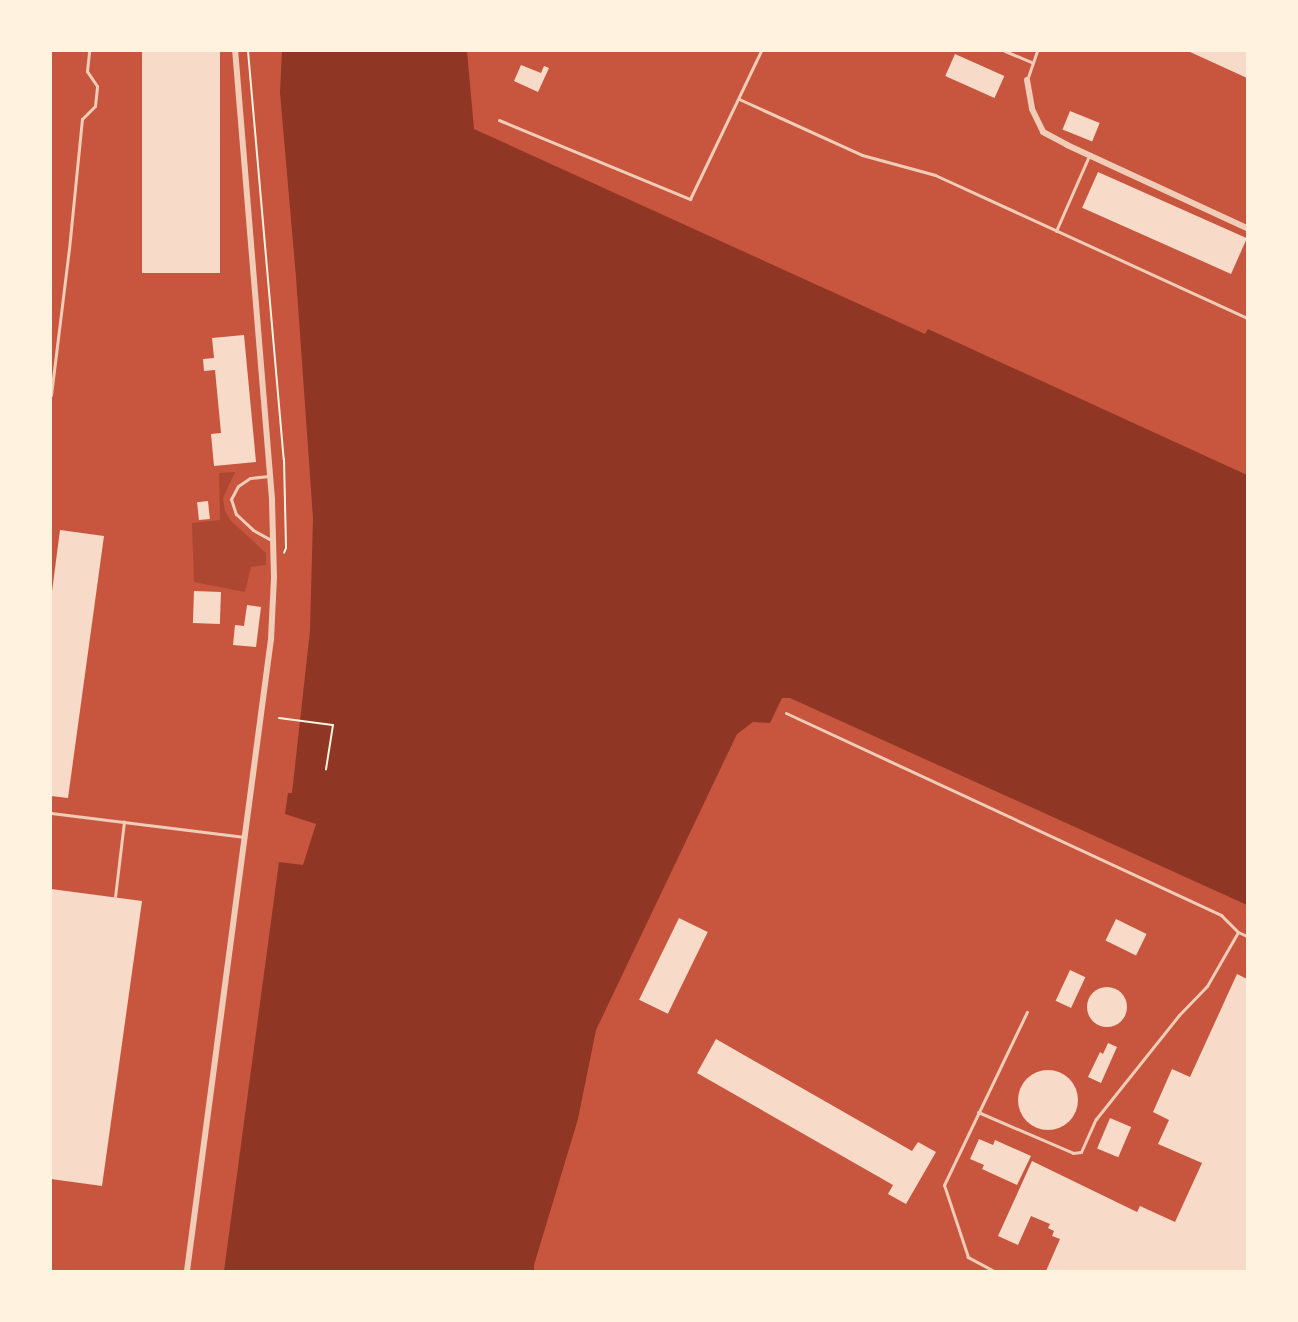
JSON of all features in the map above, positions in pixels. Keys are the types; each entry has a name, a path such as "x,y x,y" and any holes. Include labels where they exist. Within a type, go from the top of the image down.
{"street":[{"path":"188,1271 247,837 271,639 274,541 235,51"},
{"path":"1027,81 1032,109 1043,132 1247,228"}],"lane":[{"path":"51,395 82,119 95,106 97,86 87,71 89,51"},
{"path":"499,120 690,199 761,51"},
{"path":"1005,51 1033,63"},
{"path":"1027,81 1037,51"},
{"path":"739,99 861,155 935,175 1247,318"},
{"path":"1056,231 1089,155"},
{"path":"270,476 250,478 238,486 231,499 236,514 253,530 274,541"},
{"path":"786,713 1221,915 1238,932 1247,936"},
{"path":"51,813 247,837"},
{"path":"115,897 124,822"},
{"path":"978,1112 1073,1153 1081,1152 1096,1119 1179,1015 1207,986 1238,932"},
{"path":"994,1271 968,1257 944,1185 1027,1012"}],"path":[{"path":"248,51 284,459 286,548 282,557"},
{"path":"279,718 333,725 326,770"}],"shaded area":[{"path":"282,51 467,51 474,129 925,334 928,329 1247,475 1247,905 790,698 782,698 770,723 753,722 737,734 596,1030 578,1119 534,1271 224,1271 279,862 303,865 316,824 285,814 288,793 292,793 310,631 313,518 280,93"},
{"path":"235,472 223,498 225,511 231,521 266,553 266,565 251,567 245,592 194,582 192,523 220,520 219,473"}],"building":[{"path":"142,51 220,51 220,273 142,273"},
{"path":"1188,51 1247,51 1247,78"},
{"path":"955,54 1004,76 995,98 945,76"},
{"path":"521,65 541,73 544,66 549,68 538,92 514,81"},
{"path":"1070,111 1100,123 1092,142 1063,130"},
{"path":"1098,172 1247,238 1231,274 1082,208"},
{"path":"244,335 256,462 214,466 211,434 221,433 215,370 204,371 203,359 214,358 212,338"},
{"path":"208,501 210,519 199,520 197,502"},
{"path":"60,530 104,536 68,798 51,796 51,599"},
{"path":"194,591 221,592 220,624 193,623"},
{"path":"247,605 261,607 256,647 233,645 235,625 244,626"},
{"path":"51,889 142,901 102,1186 51,1179"},
{"path":"679,918 708,932 668,1014 639,1000"},
{"path":"1116,919 1147,934 1136,955 1105,941"},
{"path":"1070,970 1085,977 1071,1008 1056,1001"},
{"path":"1237,974 1247,979 1247,1271 1046,1271 1060,1239 1052,1236 1054,1231 1048,1228 1050,1224 1031,1216 1018,1245 998,1236 1032,1161 1137,1212 1140,1206 1175,1222 1202,1163 1158,1144 1169,1120 1153,1112 1172,1069 1190,1077"},
{"path":"1107,987 1115,988 1121,993 1126,999 1126,1015 1121,1021 1115,1026 1107,1027 1099,1026 1093,1021 1088,1015 1087,1007 1088,999 1093,993 1099,988"},
{"path":"716,1039 912,1151 918,1142 936,1152 906,1204 888,1194 893,1185 697,1073"},
{"path":"1108,1043 1117,1047 1101,1083 1088,1077 1100,1052 1103,1054"},
{"path":"1048,1070 1069,1079 1078,1100 1069,1121 1048,1130 1027,1121 1018,1100 1027,1079"},
{"path":"1110,1118 1131,1127 1118,1157 1097,1148"},
{"path":"979,1139 993,1145 995,1140 1031,1156 1017,1185 982,1169 984,1165 970,1159"}]}
